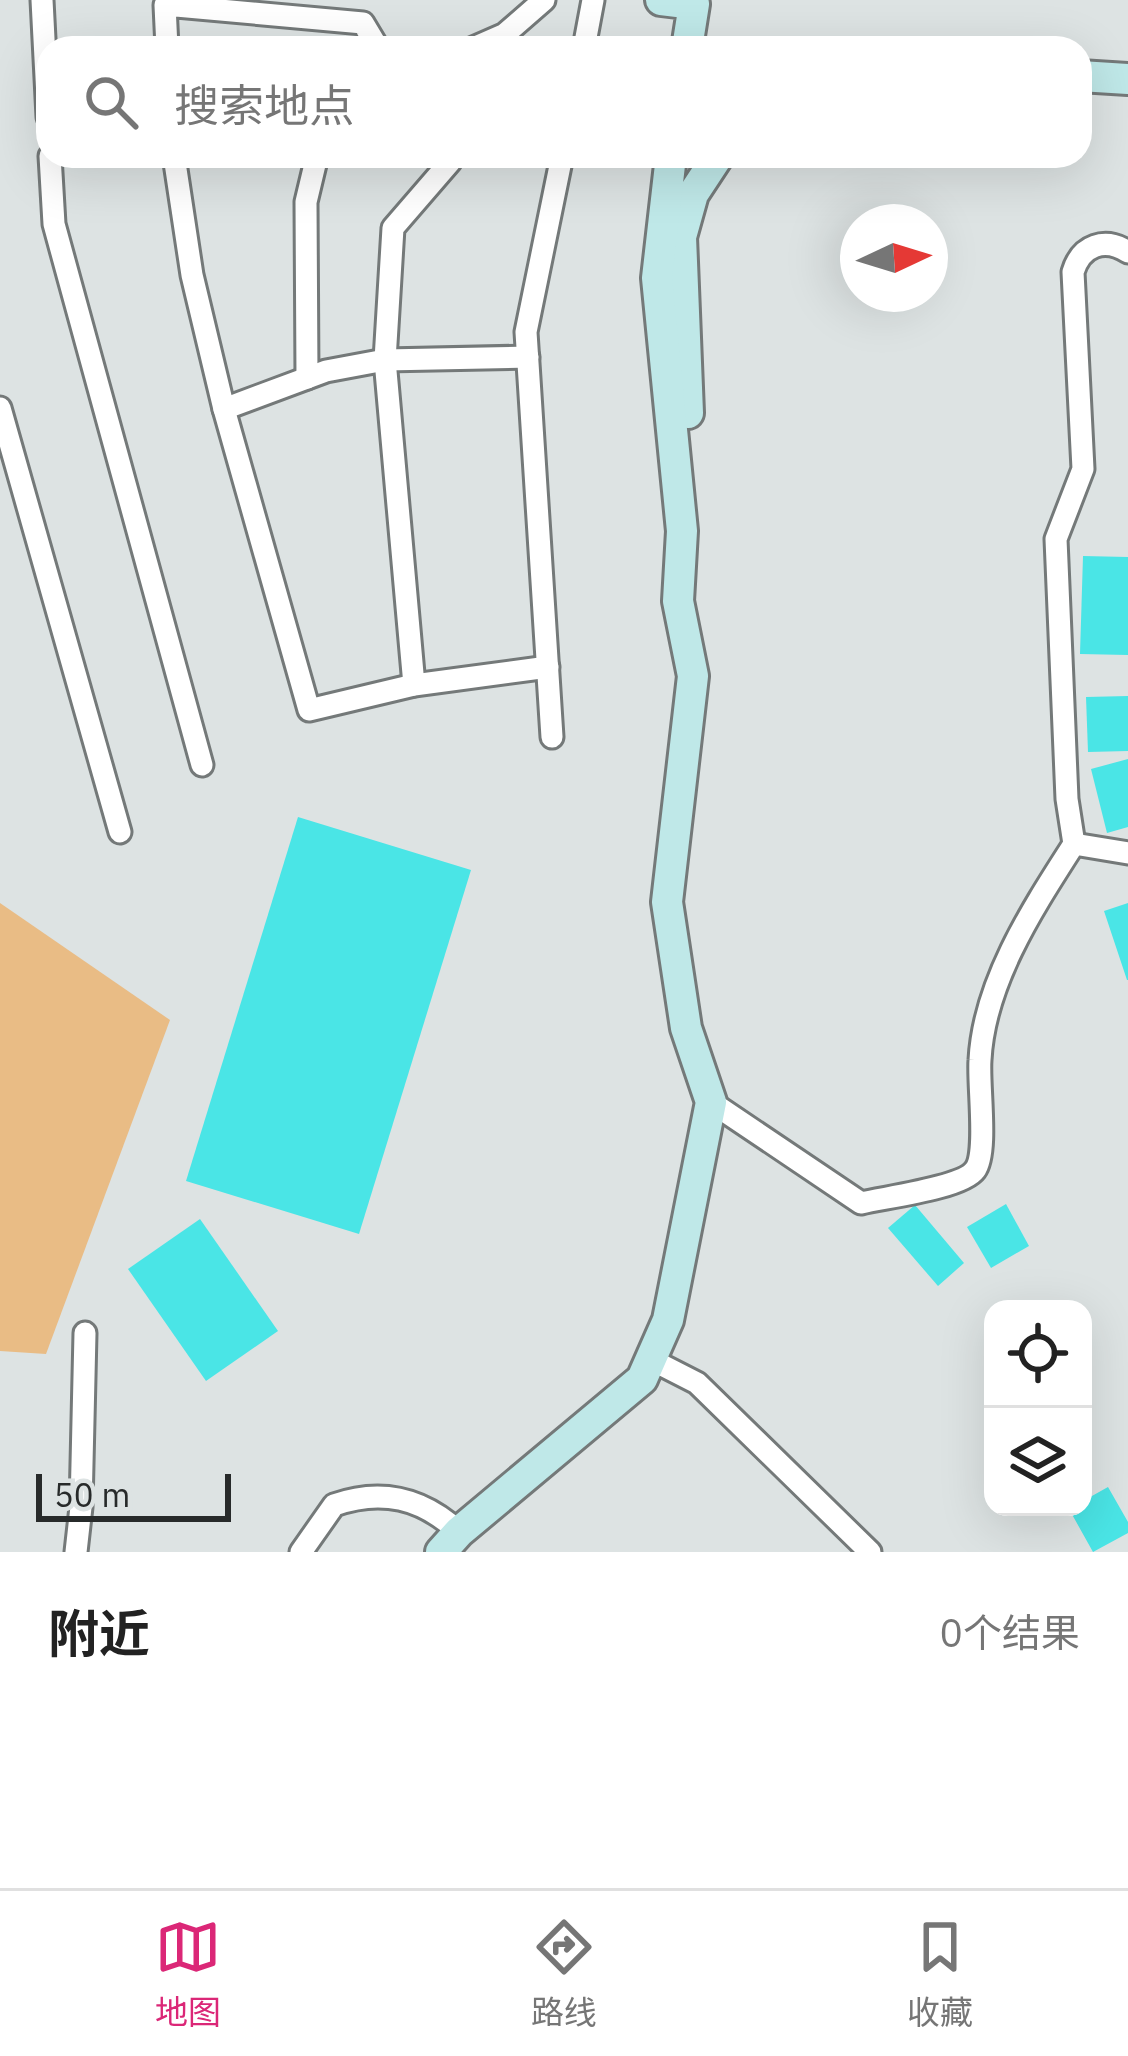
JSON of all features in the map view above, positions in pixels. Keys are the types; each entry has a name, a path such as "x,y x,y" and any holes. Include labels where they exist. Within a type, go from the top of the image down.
{"street":[{"path":"41,0 43,36"},
{"path":"501,36 544,0"},
{"path":"586,36 593,0"},
{"path":"661,0 695,2 689,36"},
{"path":"166,36 165,5 363,23 371,36"},
{"path":"1092,77 1128,79"},
{"path":"51,168 54,224 202,765"},
{"path":"176,168 191,274 224,409 309,710 414,685 548,668"},
{"path":"307,378 306,202 314,168"},
{"path":"414,685 385,360 393,228 446,168"},
{"path":"552,736 526,332 560,168"},
{"path":"301,1552 334,1505 370,1496 410,1500 428,1508 450,1542 642,1379 668,1319 711,1102 686,1028 667,902 693,676 678,601 682,532 657,278 670,168"},
{"path":"678,601 698,556 681,237 693,194 710,168"},
{"path":"711,1102 862,1203 961,1180 976,1169 982,1150 981,1030 1024,923 1074,844 1067,800 1056,539 1083,469 1073,272 1092,247 1113,244 1128,252"},
{"path":"224,409 307,378 385,360 528,357"},
{"path":"0,408 120,832"},
{"path":"1074,844 1128,853"},
{"path":"76,1552 85,1333"},
{"path":"650,1360 697,1383 870,1552"}],"shaded area":[{"path":"0,903 170,1020 46,1354 0,1351"}],"building":[{"path":"1083,556 1128,557 1128,655 1080,654"},
{"path":"1128,696 1128,751 1088,752 1086,697"},
{"path":"1128,759 1128,827 1107,833 1091,769"},
{"path":"298,817 471,870 359,1234 186,1181"},
{"path":"1128,903 1128,980 1127,980 1104,911"},
{"path":"1006,1204 1029,1246 991,1268 967,1227"},
{"path":"915,1205 964,1263 938,1286 888,1228"},
{"path":"200,1219 278,1331 206,1381 128,1269"},
{"path":"1108,1487 1128,1522 1128,1533 1093,1552 1073,1516 1092,1516 1092,1496"}]}
